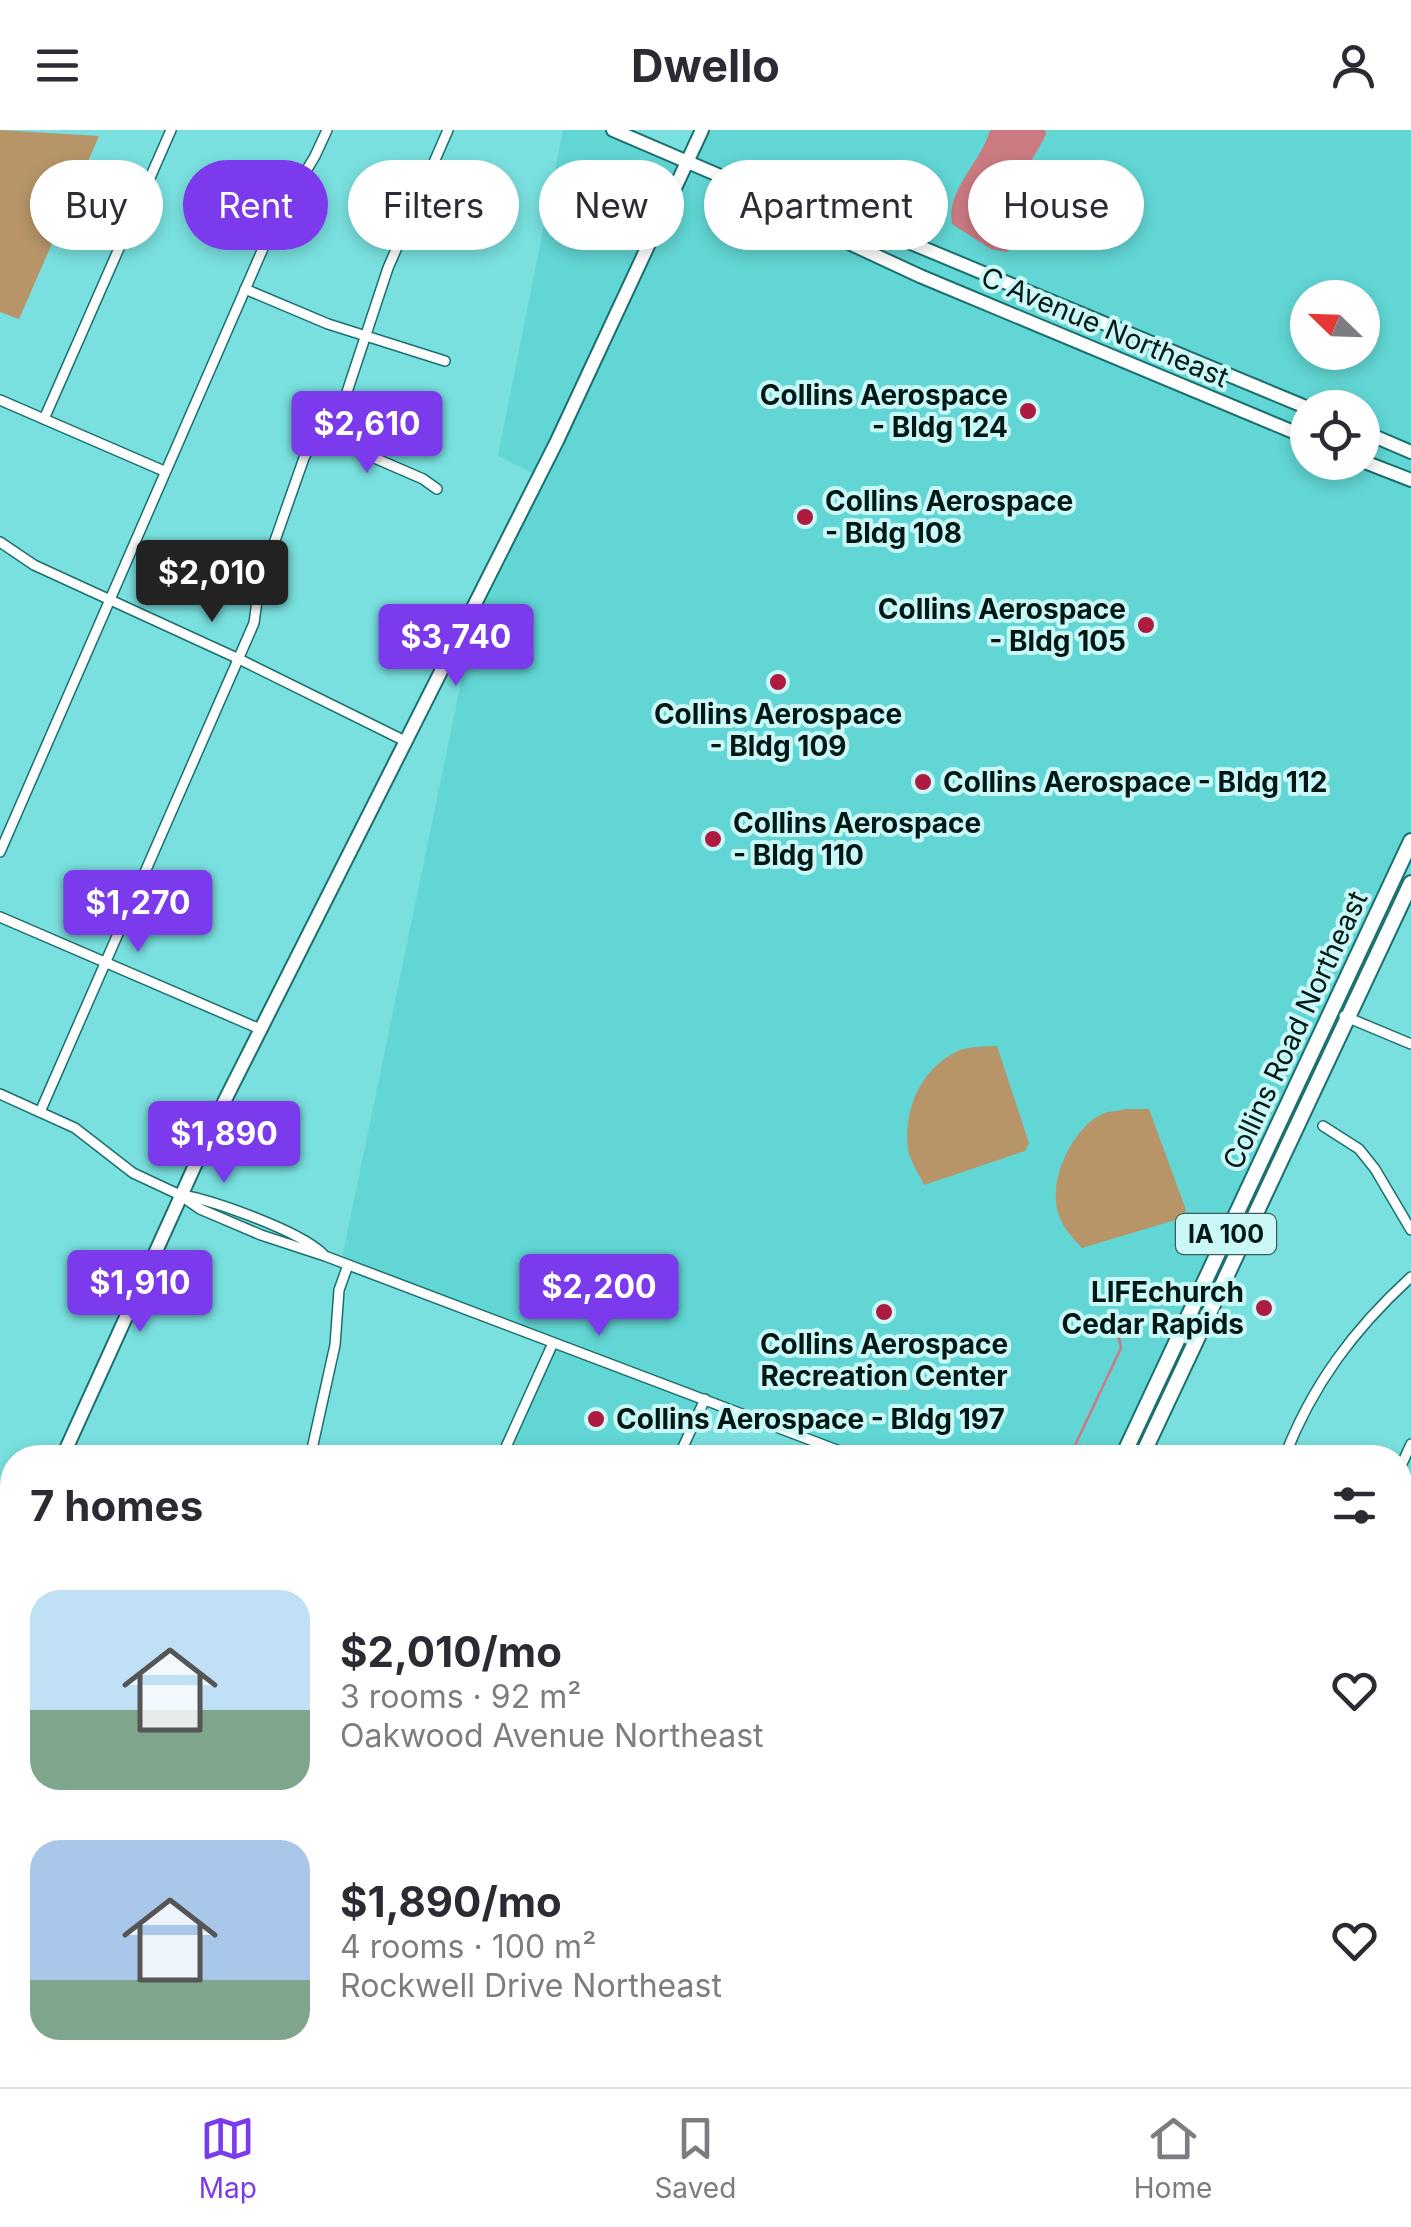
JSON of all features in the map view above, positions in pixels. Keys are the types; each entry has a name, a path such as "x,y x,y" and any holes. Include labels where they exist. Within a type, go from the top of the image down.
{"highway":[{"name":"Collins Road Northeast","path":"1128,1445 1411,840"},
{"name":"Collins Road Northeast","path":"1147,1445 1411,883"}],"main road":[{"name":"C Avenue Northeast","path":"613,130 704,169"},
{"path":"68,1445 180,1195 260,1029 557,441 702,130"},
{"name":"C Avenue Northeast","path":"863,250 1290,430"},
{"name":"C Avenue Northeast","path":"928,250 1290,401"},
{"path":"1380,438 1411,452"},
{"path":"1380,469 1411,480"}],"street":[{"path":"44,419 171,130"},
{"path":"0,852 271,230 316,156 327,130"},
{"path":"40,1112 239,659 256,618 259,586 304,458 317,432 345,398 388,268 448,130"},
{"path":"245,289 445,362"},
{"path":"0,400 164,471"},
{"path":"317,432 423,479 437,489"},
{"path":"0,542 34,564 404,741"},
{"path":"0,917 260,1029"},
{"path":"1331,1011 1411,1044"},
{"path":"0,1094 75,1128 133,1173 180,1195 204,1199 304,1240 325,1256 348,1266 824,1445"},
{"path":"1323,1126 1359,1149 1382,1178 1411,1230"},
{"path":"313,1445 335,1345 339,1290 348,1266"},
{"path":"1290,1445 1306,1406 1345,1344 1411,1278"},
{"path":"507,1445 553,1343"},
{"path":"684,1445 705,1399"}],"shaded area":[{"path":"0,130 99,136 89,160 30,160 30,250 49,250 19,319 0,312"},
{"path":"563,130 613,130 681,160 557,160"},
{"path":"702,130 1411,130 1411,841 1128,1445 826,1445 705,1399 684,1445 506,1445 552,1343 341,1263 478,600 538,476 498,456 539,250 684,250 684,161"},
{"path":"990,130 1045,130 1046,134 1031,160 975,160"},
{"path":"968,173 968,234 952,224 959,188"},
{"path":"997,1046 1029,1143 1025,1151 924,1185 908,1149 908,1120 917,1092 945,1058 972,1047"},
{"path":"1149,1109 1186,1210 1182,1218 1082,1248 1064,1226 1057,1209 1060,1169 1073,1142 1091,1121 1104,1113"}],"waterway":[{"path":"1075,1445 1121,1348 1117,1329"}],"place":[{"name":"Collins Aerospace - Bldg 124","path":"1028,411"},
{"name":"Collins Aerospace - Bldg 108","path":"805,517"},
{"name":"Collins Aerospace - Bldg 105","path":"1146,625"},
{"name":"Collins Aerospace - Bldg 109","path":"778,682"},
{"name":"Collins Aerospace - Bldg 112","path":"923,782"},
{"name":"Collins Aerospace - Bldg 110","path":"713,839"},
{"name":"LIFEchurch Cedar Rapids","path":"1264,1308"},
{"name":"Collins Aerospace Recreation Center","path":"884,1312"},
{"name":"Collins Aerospace - Bldg 197","path":"596,1419"}]}
